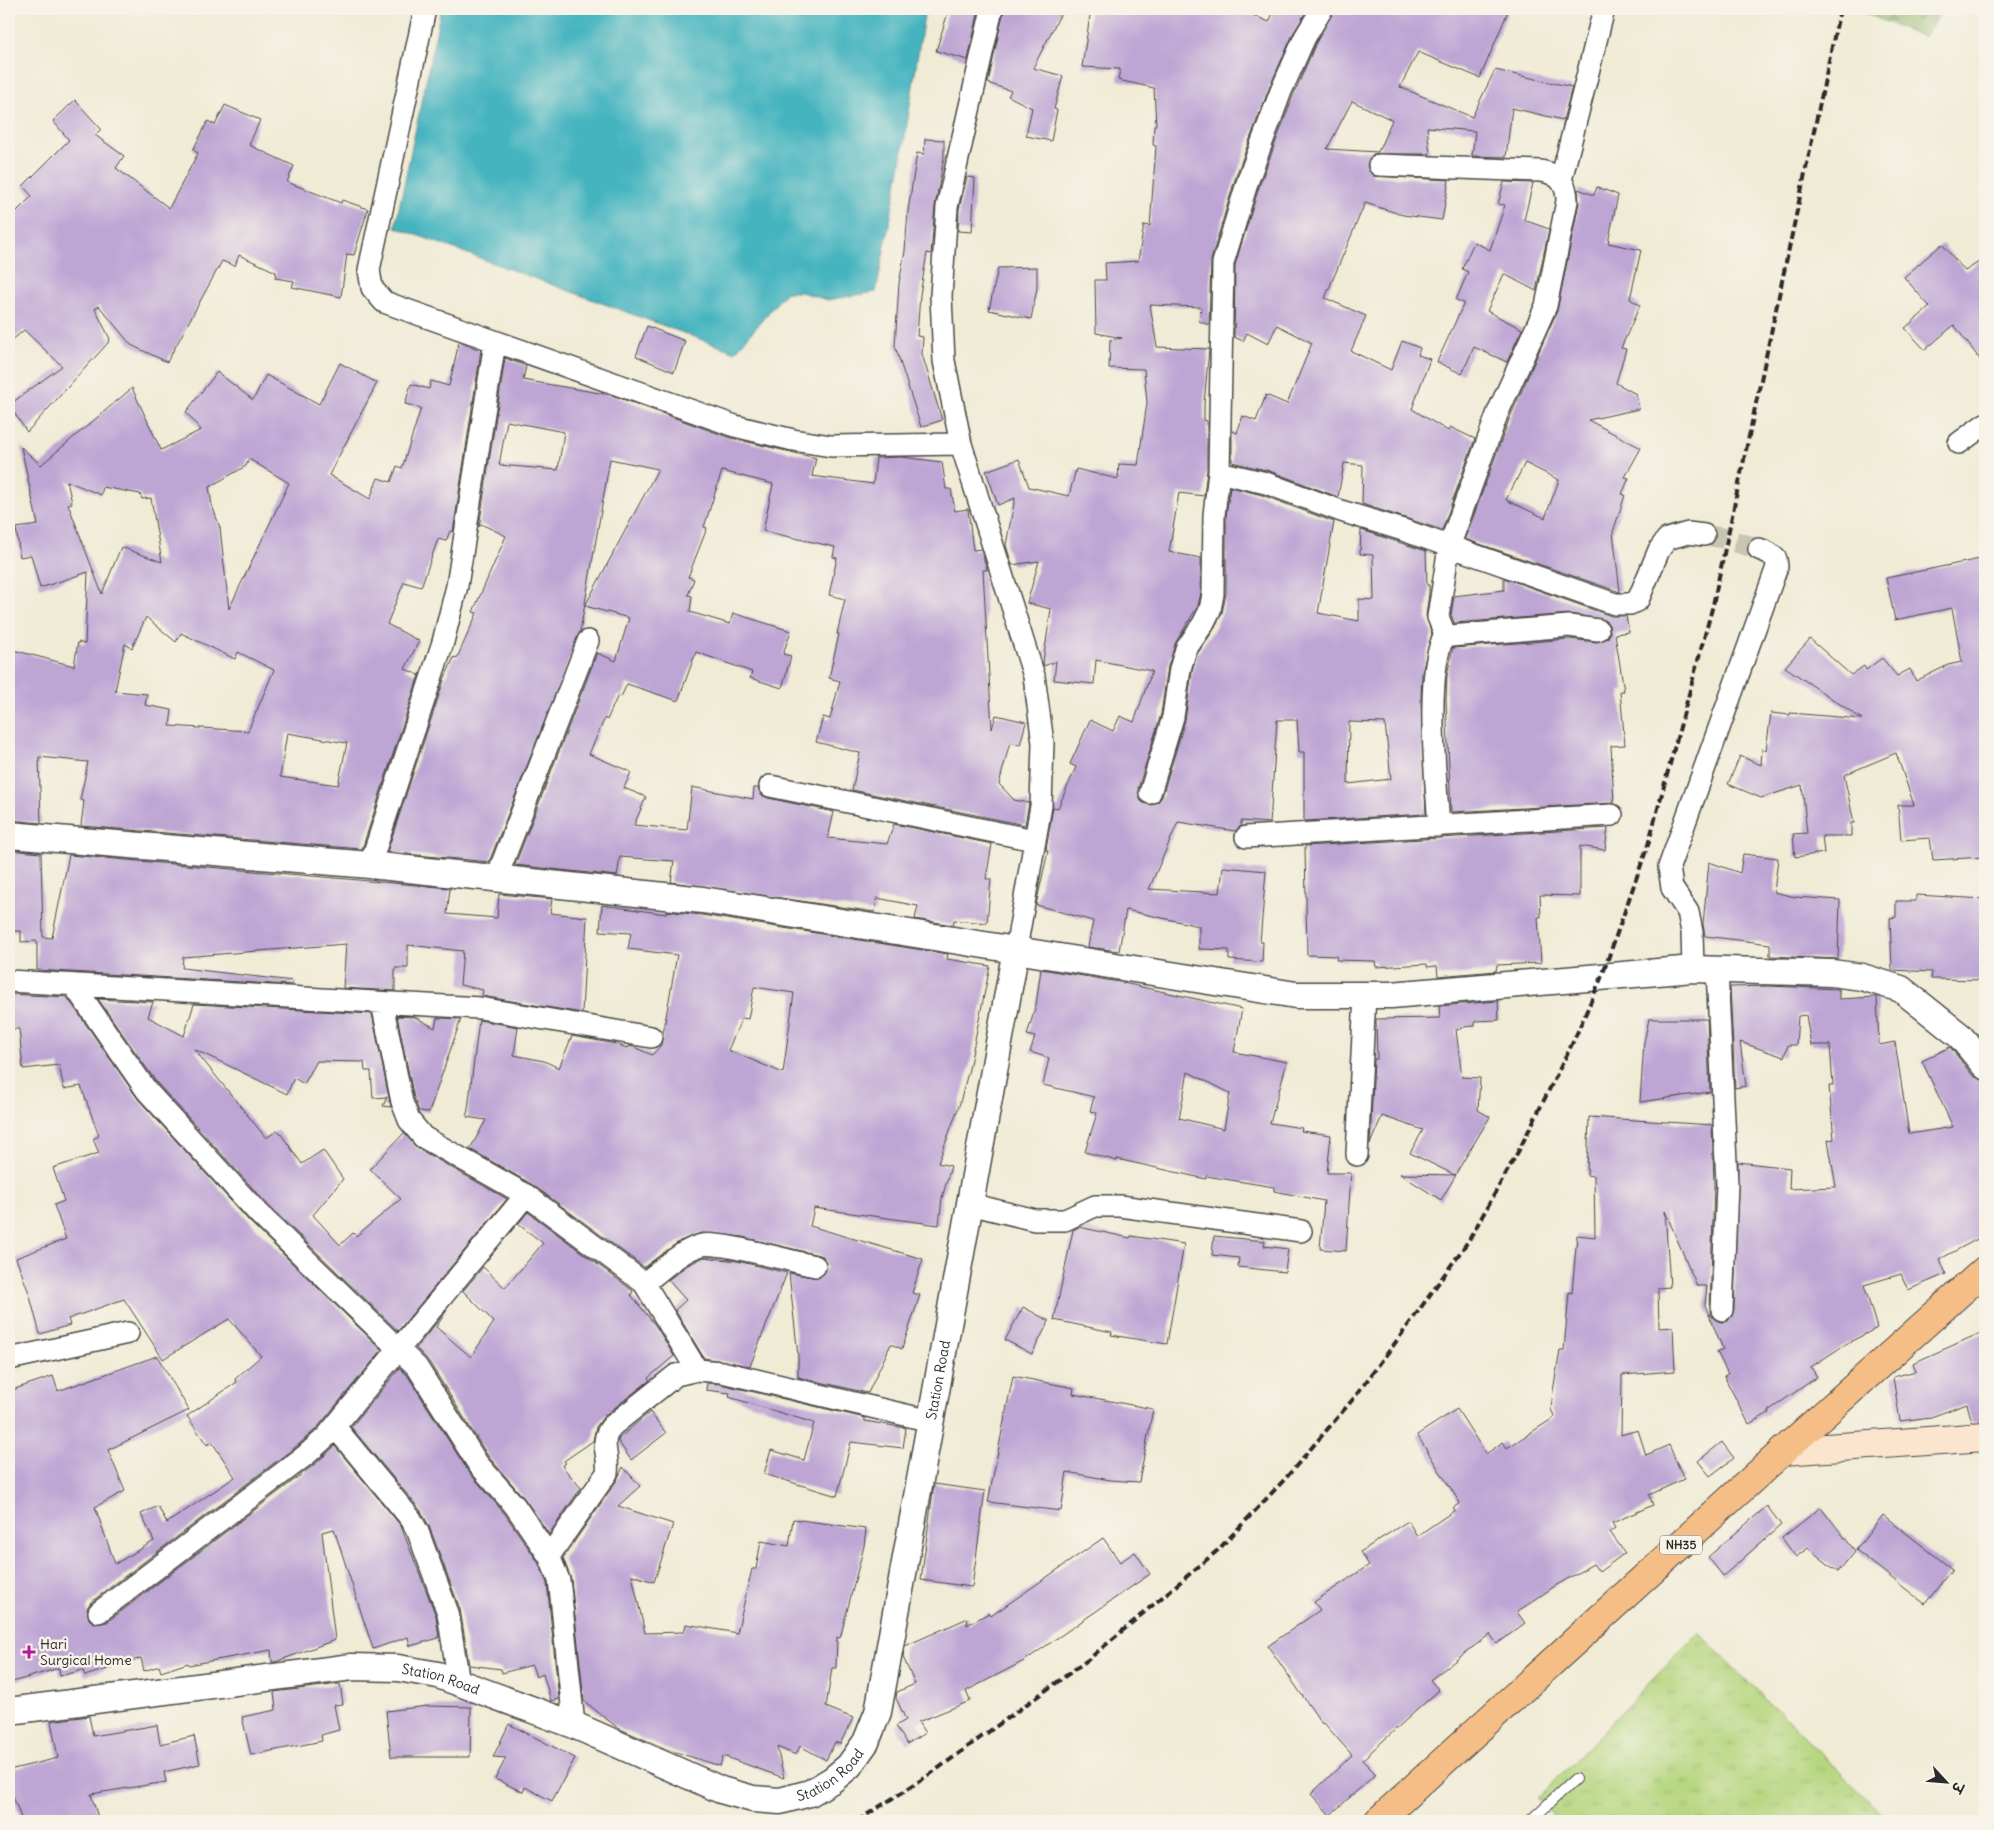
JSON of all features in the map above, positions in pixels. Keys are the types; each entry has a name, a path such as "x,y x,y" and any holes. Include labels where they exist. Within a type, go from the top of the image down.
{"highway":[{"name":"NH35","path":"1378,1821 1783,1451 1985,1270"}],"main road":[{"path":"1783,1451 1985,1437"}],"street":[{"path":"425,9 369,270 372,288 384,302 735,426 793,440 831,446 961,444"},
{"path":"992,9 947,207 941,296 944,361 961,444 1034,676 1044,743 1041,806 1016,949"},
{"path":"1150,792 1172,717 1180,668 1186,649 1210,610 1213,594 1214,515 1219,472 1223,263 1248,180 1281,91 1305,37 1322,9"},
{"path":"1561,180 1604,9"},
{"path":"1378,166 1551,172 1561,180 1567,190 1567,201 1550,294 1498,412 1449,547 1438,617 1445,634 1451,636 1464,637 1568,626 1598,630"},
{"path":"370,865 443,642 457,586 494,342"},
{"path":"1959,444 1985,424"},
{"path":"1219,472 1266,483 1341,511 1404,530 1449,547 1563,584 1615,604 1630,604 1638,600 1643,594 1659,550 1666,539 1688,533 1704,535"},
{"path":"1722,1310 1727,1184 1705,969 1688,912 1672,888 1669,867 1777,568 1776,559 1759,550"},
{"path":"1439,826 1434,730 1435,666 1439,644 1445,634"},
{"path":"496,878 588,640"},
{"path":"770,786 1034,840"},
{"path":"1246,837 1612,815"},
{"path":"9,835 370,865 703,900 1296,995 1391,995 1705,969 1832,973 1862,977 1901,989 1960,1036 1985,1066"},
{"name":"Station Road","path":"9,1712 352,1667 398,1668 438,1676 574,1725 721,1790 753,1799 780,1801 810,1793 848,1766 866,1742 878,1712 1016,949"},
{"path":"9,982 480,1008 651,1037"},
{"path":"75,987 147,1091 259,1214 417,1367 478,1464 514,1506 549,1556 558,1580 563,1606 574,1725"},
{"path":"1357,1155 1365,995"},
{"path":"382,1003 402,1102 409,1120 423,1137 526,1195 644,1283 697,1370"},
{"path":"99,1612 306,1455 335,1427 398,1348 526,1195"},
{"path":"970,1204 1036,1220 1065,1220 1095,1206 1120,1206 1301,1231"},
{"path":"644,1283 690,1250 703,1245 722,1246 815,1266"},
{"path":"9,1359 128,1333"},
{"path":"549,1556 607,1473 609,1463 603,1445 605,1434 612,1426 676,1375 697,1370 722,1372 931,1421"},
{"path":"335,1427 411,1520 418,1532 448,1613 459,1683"}],"lane":[{"path":"1530,1821 1575,1779"}],"green space":[{"path":"1854,9 1943,9 1924,37"},
{"path":"1698,1633 1891,1821 1560,1821 1537,1799"}],"water":[{"path":"441,9 925,9 900,169 876,292 827,300 801,292 786,292 735,352 395,227"}],"building":[{"path":"949,9 979,9 968,60 936,51"},
{"path":"1004,9 1063,9 1033,68 1063,76 1054,109 1057,110 1051,141 1026,136 1032,108 1008,96 1011,91 988,83"},
{"path":"1091,9 1220,9 1238,13 1239,9 1269,22 1275,9 1308,9 1294,32 1270,86 1236,176 1211,260 1209,325 1199,321 1201,307 1150,305 1157,347 1209,349 1204,404 1204,420 1207,421 1207,471 1204,496 1179,493 1169,552 1201,558 1201,593 1198,606 1176,642 1168,666 1161,714 1138,789 1141,801 1152,805 1162,797 1185,720 1192,672 1197,654 1213,631 1222,613 1226,594 1226,516 1230,487 1262,495 1334,522 1318,613 1359,621 1359,599 1374,600 1373,555 1360,554 1361,530 1426,551 1429,593 1426,616 1432,634 1422,672 1421,699 1426,814 1304,821 1304,752 1299,752 1297,720 1277,720 1270,823 1241,821 1241,826 1235,831 1178,822 1149,889 1220,893 1223,867 1266,871 1260,942 1263,942 1262,962 1229,960 1229,950 1199,949 1199,926 1126,910 1119,951 1088,947 1093,921 1036,905 1048,851 1046,850 1053,807 1058,808 1076,767 1070,764 1090,720 1113,731 1120,716 1134,722 1152,671 1096,660 1094,684 1054,680 1056,661 1044,666 1043,662 1051,609 1027,603 1039,561 1012,565 1006,545 1015,498 998,505 986,471 1019,459 1029,487 1069,496 1076,469 1118,479 1119,464 1138,465 1147,403 1144,369 1109,368 1110,340 1122,338 1096,333 1095,280 1106,280 1105,263 1138,261 1144,225 1150,226 1156,146 1153,145 1154,125 1156,125 1154,88 1118,80 1120,69 1082,67","holes":["1349,722 1385,723 1391,779 1348,784"]},
{"path":"1334,9 1509,9 1480,78 1418,52 1400,87 1472,117 1495,70 1572,87 1563,120 1512,108 1506,157 1472,156 1475,131 1427,127 1430,154 1373,154 1367,165 1373,176 1449,180 1442,220 1403,215 1365,203 1325,298 1366,316 1351,351 1391,370 1402,341 1420,348 1418,355 1430,359 1412,409 1448,431 1450,427 1475,439 1442,530 1362,504 1363,465 1344,463 1338,497 1270,471 1232,462 1232,431 1237,433 1243,416 1256,421 1266,395 1287,404 1312,343 1277,325 1268,344 1247,333 1243,341 1234,337 1235,265 1260,184 1293,96 1316,43","holes":["1352,101 1392,120 1378,152 1327,149"]},
{"path":"75,100 101,129 95,135 124,156 116,168 169,208 198,153 193,150 208,121 215,125 225,105 260,120 249,145 294,166 287,182 341,203 342,200 368,209 354,255 347,254 341,297 292,287 294,281 275,278 276,272 239,255 235,266 222,261 167,362 131,345 99,306 95,309 110,339 27,432 9,405 62,366 24,330 9,343 9,219 32,196 23,186 69,140 53,121"},
{"path":"925,139 944,140 944,157 935,206 931,254 927,253 920,295 917,336 923,337 922,354 942,420 921,427 895,346 899,283 905,251 908,211 917,153 924,154"},
{"path":"967,177 975,178 972,232 958,231 959,209"},
{"path":"1504,182 1533,183 1524,220 1549,229 1536,291 1504,274 1487,311 1522,329 1507,362 1474,347 1462,374 1437,362 1464,303 1456,300 1468,272 1462,269 1474,242 1490,250 1505,205 1498,204"},
{"path":"1597,187 1618,195 1608,243 1641,250 1630,299 1640,305 1621,348 1626,349 1616,383 1636,394 1639,409 1588,420 1641,448 1625,477 1629,478 1622,494 1625,495 1613,532 1620,592 1465,539 1510,417 1557,311 1579,203 1578,189 1594,195","holes":["1525,463 1559,480 1545,518 1506,500"]},
{"path":"1942,244 1965,271 1985,258 1985,366 1954,325 1925,350 1905,328 1930,307 1904,277"},
{"path":"1037,267 1037,288 1031,319 989,310 998,268"},
{"path":"647,326 685,341 674,372 636,356"},
{"path":"459,342 481,350 453,532 450,531 446,541 438,539 421,587 404,582 387,624 419,641 405,669 419,675 362,849 81,826 84,801 80,800 88,762 39,757 41,823 9,820 9,649 74,666 78,642 85,644 88,572 40,588 31,555 20,557 16,528 38,525 21,447 41,465 132,388 161,450 201,430 186,412 217,372 253,400 266,375 319,404 340,363 377,383 329,475 370,499 378,478 391,482 397,466 402,468 421,408 405,404 411,384 429,389 431,381 449,386","holes":["249,459 289,483 229,609 220,528 212,505 209,487 246,466","67,481 101,495 103,487 140,494 142,499 151,498 162,562 121,547 102,594 68,504 72,503","146,617 176,642 181,633 235,659 238,652 274,670 248,731 170,726 172,710 145,705 147,694 115,691 125,644 132,648","287,733 347,743 338,785 280,777"]},
{"path":"505,358 526,366 523,380 611,395 731,438 816,458 812,476 873,484 876,458 901,457 942,462 946,489 951,489 955,511 968,509 973,550 981,549 987,570 983,570 992,729 996,715 1026,722 1020,745 1010,742 999,784 1014,800 1029,803 1025,825 852,790 860,753 816,742 823,717 830,719 840,681 829,678 845,599 829,595 837,558 833,557 835,547 763,531 773,484 722,471 704,527 707,528 688,577 694,579 688,595 692,596 690,612 730,624 733,613 791,631 783,654 791,656 782,688 750,678 752,672 696,652 678,701 627,684 621,697 618,695 607,720 605,718 589,754 631,772 624,788 646,797 634,825 687,830 692,787 753,799 754,788 758,788 761,795 768,798 834,812 828,838 887,844 894,824 992,844 986,879 991,879 987,923 954,920 953,925 915,919 918,906 877,898 875,912 671,882 674,861 620,857 617,876 515,865 597,653 616,661 629,618 585,606 658,469 610,459 580,632 489,862 387,852 444,680 454,657 457,658 477,613 473,612 506,536 481,524 479,527","holes":["507,421 564,432 558,470 499,465"]},
{"path":"1985,558 1985,857 1933,860 1930,838 1901,840 1898,805 1914,805 1896,753 1844,775 1854,823 1851,823 1851,836 1822,836 1824,853 1795,857 1793,834 1807,833 1802,785 1761,798 1728,784 1740,756 1761,765 1762,749 1766,750 1771,713 1862,719 1785,667 1810,639 1851,675 1864,666 1866,670 1882,658 1897,676 1910,669 1916,681 1948,665 1962,662 1952,608 1895,620 1886,578"},
{"path":"1504,578 1611,616 1626,616 1629,632 1615,634 1624,691 1620,691 1625,745 1611,746 1614,803 1451,812 1446,700 1447,675 1453,648 1569,639 1597,642 1608,638 1610,632 1609,625 1605,620 1570,614 1454,623 1451,615 1454,596 1504,590"},
{"path":"1608,828 1605,850 1580,846 1580,896 1540,895 1541,917 1538,917 1541,963 1497,965 1496,971 1438,976 1437,966 1427,967 1427,964 1376,967 1375,961 1336,960 1337,956 1307,955 1305,846"},
{"path":"9,850 41,853 43,937 52,938 69,855 450,888 447,914 497,918 499,894 552,899 550,913 587,917 582,1013 482,996 483,990 460,985 463,951 408,945 408,968 395,968 395,991 343,988 346,944 183,957 182,968 293,981 292,985 37,970 37,941 21,942 21,931 9,931"},
{"path":"1743,854 1778,858 1774,892 1795,897 1840,900 1838,959 1770,956 1770,944 1705,936 1703,924 1709,862 1740,873"},
{"path":"1916,895 1985,899 1985,980 1931,979 1932,972 1892,970 1890,918 1896,917 1896,901 1916,901"},
{"path":"602,905 666,914 666,911 701,915 948,954 947,959 990,966 969,1069 959,1106 938,1163 951,1166 942,1198 939,1225 814,1208 810,1226 923,1259 912,1293 920,1295 902,1349 891,1344 868,1393 798,1377 798,1356 789,1273 819,1278 827,1268 823,1256 742,1237 701,1233 680,1241 644,1267 533,1185 470,1149 486,1120 467,1117 479,1020 518,1027 514,1055 544,1061 559,1068 572,1036 616,1044 627,1048 628,1046 634,1047 652,1055 661,1045 677,955 628,949 631,933 600,931","holes":["754,987 794,993 783,1073 728,1050 742,1018 748,1019"]},
{"path":"1041,969 1119,982 1242,1009 1234,1052 1287,1062 1270,1123 1302,1128 1301,1131 1331,1135 1327,1173 1351,1173 1346,1251 1320,1249 1324,1201 1274,1191 1274,1187 1206,1176 1206,1179 1117,1159 1117,1161 1085,1152 1097,1113 1090,1111 1094,1097 1043,1085 1049,1058 1030,1052 1035,1037 1027,1035 1036,1005","holes":["1188,1072 1230,1093 1224,1129 1179,1118"]},
{"path":"1769,986 1839,989 1839,999 1877,997 1879,1045 1895,1042 1909,1134 1953,1127 1922,1061 1950,1047 1973,1076 1985,1081 1985,1235 1940,1259 1946,1274 1908,1290 1901,1274 1864,1285 1877,1328 1846,1344 1811,1367 1817,1377 1768,1411 1769,1413 1749,1424 1724,1376 1728,1374 1717,1352 1723,1349 1705,1305 1707,1286 1697,1286 1665,1211 1670,1287 1658,1288 1659,1328 1673,1327 1675,1371 1622,1375 1621,1435 1638,1430 1646,1455 1669,1445 1684,1479 1649,1495 1653,1505 1612,1523 1615,1528 1610,1532 1625,1553 1599,1572 1593,1564 1555,1586 1517,1612 1525,1623 1497,1644 1490,1634 1430,1680 1439,1690 1362,1760 1376,1774 1330,1815 1311,1794 1352,1755 1324,1723 1322,1724 1268,1646 1320,1610 1314,1602 1369,1565 1360,1552 1408,1521 1417,1536 1455,1510 1453,1508 1460,1503 1417,1435 1457,1409 1486,1454 1503,1442 1507,1448 1555,1417 1551,1410 1553,1391 1560,1350 1564,1350 1569,1292 1572,1293 1577,1235 1595,1237 1594,1176 1587,1175 1589,1117 1712,1125 1714,1184 1710,1310 1711,1316 1721,1322 1728,1321 1734,1310 1738,1162 1790,1168 1789,1189 1836,1187 1828,1140 1834,1139 1829,1086 1833,1086 1830,1045 1811,1045 1806,1015 1798,1016 1796,1045 1788,1045 1784,1057 1740,1042 1746,1086 1735,1088 1730,987"},
{"path":"9,994 67,997 138,1099 250,1222 382,1350 317,1428 298,1445 91,1602 87,1608 89,1619 95,1624 107,1622 314,1465 335,1446 401,1526 436,1616 439,1638 410,1646 408,1637 373,1649 334,1529 322,1532 335,1640 275,1662 272,1662 271,1650 189,1665 188,1663 161,1672 159,1666 144,1671 141,1658 85,1676 83,1670 60,1676 59,1668 9,1683 9,1391 53,1376 58,1391 157,1356 189,1410 108,1450 125,1491 95,1507 115,1564 154,1541 141,1514 158,1506 167,1523 235,1477 212,1442 207,1445 187,1416 237,1382 235,1379 261,1356 229,1319 163,1359 124,1299 68,1319 70,1325 40,1334 29,1293 16,1258 66,1239 54,1205 64,1201 53,1168 99,1153 93,1139 99,1136 81,1086 64,1089 59,1065 23,1069 19,1029 9,1029"},
{"path":"98,999 153,1002 148,1017 184,1036 194,1004 372,1014 391,1107 383,1106 387,1097 373,1098 371,1071 365,1071 364,1062 317,1061 304,1084 294,1078 287,1094 194,1049 266,1138 278,1130 302,1164 323,1150 343,1179 313,1215 340,1245 353,1233 356,1236 401,1199 370,1169 404,1133 417,1148 507,1199 398,1331 268,1205 157,1083"},
{"path":"1498,1001 1499,1020 1475,1021 1475,1026 1462,1027 1462,1029 1456,1030 1462,1077 1480,1078 1478,1110 1490,1117 1455,1175 1410,1153 1423,1130 1382,1116 1370,1144 1374,1059 1377,1059 1376,1019 1440,1018 1439,1006"},
{"path":"397,1016 415,1017 435,1028 437,1018 461,1019 429,1112 419,1111 414,1098"},
{"path":"1649,1019 1707,1019 1710,1092 1640,1102 1644,1042"},
{"path":"1400,1174 1456,1175 1441,1200"},
{"path":"528,1212 633,1291 631,1295 656,1326 674,1356 648,1378 650,1380 604,1416 596,1427 593,1441 564,1461 566,1463 562,1466 581,1488 549,1534 524,1498 488,1456 428,1360 416,1348 447,1310 436,1327 471,1357 494,1322 463,1291 483,1267 505,1288 543,1243 518,1224"},
{"path":"1079,1227 1130,1238 1131,1236 1184,1244 1167,1344 1111,1335 1112,1332 1054,1320 1073,1230"},
{"path":"1214,1236 1265,1241 1264,1246 1288,1249 1285,1272 1238,1267 1239,1258 1212,1255"},
{"path":"704,1257 737,1261 787,1273 750,1366 704,1358 675,1310 686,1300 668,1280 686,1266"},
{"path":"1023,1307 1049,1321 1032,1354 1005,1340"},
{"path":"1985,1331 1985,1422 1972,1422 1967,1404 1931,1417 1900,1421 1893,1377 1916,1371 1913,1363"},
{"path":"400,1368 407,1375 468,1471 505,1514 538,1562 547,1583 559,1699 551,1701 543,1674 536,1677 532,1665 502,1673 501,1669 469,1665 460,1609 429,1526 421,1511 351,1427"},
{"path":"1013,1376 1074,1388 1073,1394 1153,1409 1139,1482 1110,1480 1067,1472 1061,1511 988,1502"},
{"path":"707,1383 720,1384 865,1418 865,1421 906,1428 903,1448 851,1442 837,1496 764,1474 771,1450 804,1460 814,1423 729,1397 730,1393 706,1390"},
{"path":"650,1412 666,1433 631,1460 618,1441 619,1438"},
{"path":"1722,1442 1734,1458 1710,1476 1698,1461"},
{"path":"623,1467 640,1486 618,1506 673,1524 654,1582 632,1575 645,1633 684,1632 686,1624 737,1633 752,1569 756,1569 761,1541 789,1546 793,1519 866,1529 864,1546 840,1638 837,1637 836,1668 832,1668 826,1707 853,1718 840,1744 835,1742 826,1760 800,1746 796,1755 777,1747 784,1778 723,1756 720,1766 666,1749 618,1728 584,1701 571,1579 563,1558 617,1480"},
{"path":"934,1484 985,1491 972,1587 921,1580"},
{"path":"1767,1506 1781,1525 1723,1576 1708,1557"},
{"path":"1821,1507 1855,1551 1838,1572 1808,1548 1796,1557 1782,1538"},
{"path":"1883,1515 1952,1569 1925,1604 1856,1550"},
{"path":"1103,1538 1120,1562 1135,1552 1150,1574 1024,1661 966,1691 970,1701 918,1722 925,1733 907,1744 896,1726 906,1720 896,1698 897,1692 915,1684 903,1657 905,1646 968,1618 967,1625 989,1613 991,1616"},
{"path":"340,1684 343,1704 334,1705 339,1730 321,1735 322,1741 251,1755 242,1717 276,1710 274,1692"},
{"path":"428,1706 471,1707 470,1757 391,1757 386,1711"},
{"path":"89,1716 93,1736 157,1725 160,1744 194,1736 200,1764 164,1772 166,1782 91,1794 99,1821 22,1821 9,1785 9,1770 58,1758 51,1721"},
{"path":"509,1724 575,1758 552,1801 525,1787 523,1792 495,1779 506,1758 493,1757"}],"tunnel":[{"path":"1704,535 1723,538 1759,549"}],"railway":[{"path":"857,1821 929,1775 1089,1659 1218,1550 1285,1479 1354,1398 1469,1240 1519,1150 1574,1040 1602,976 1648,845 1713,605 1840,9"}],"place":[{"name":"Hari Surgical Home","path":"29,1652"}]}
